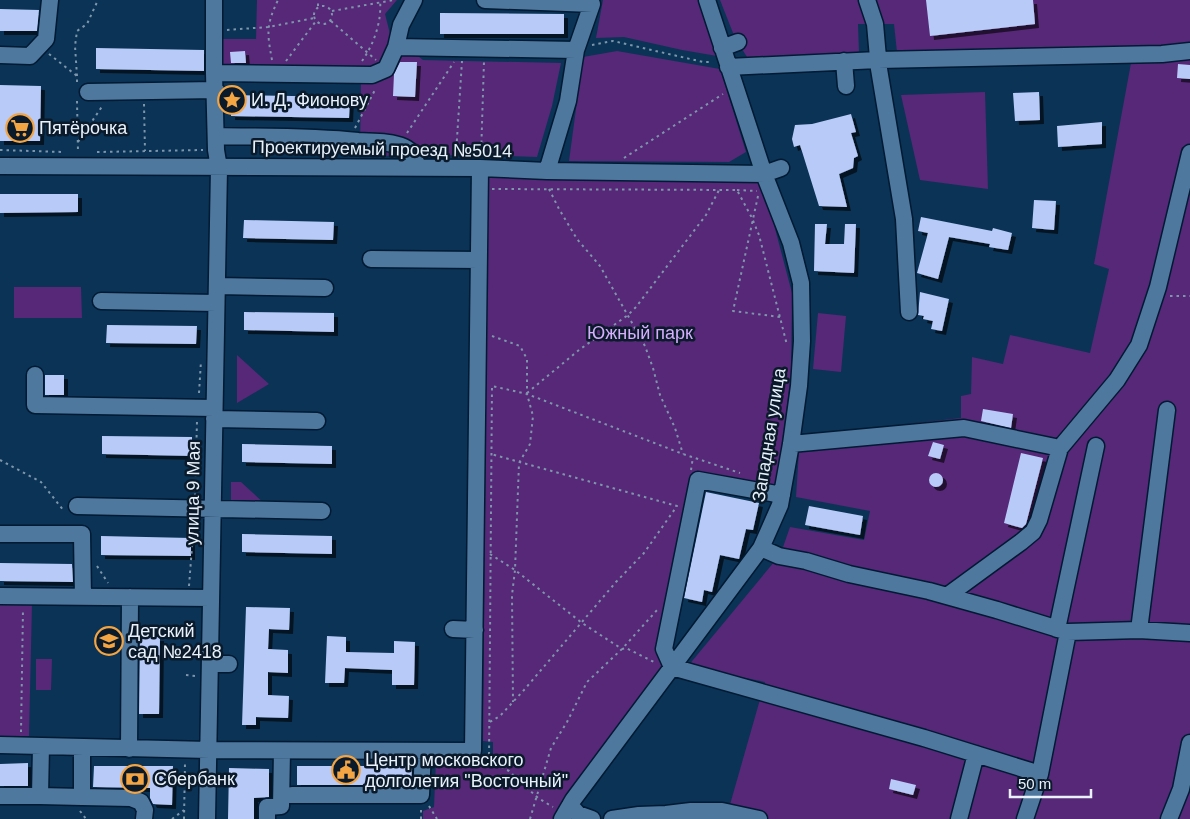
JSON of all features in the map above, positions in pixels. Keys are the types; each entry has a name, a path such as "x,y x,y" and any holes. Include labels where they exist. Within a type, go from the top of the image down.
{"street":[{"path":"0,55 30,56 46,40 50,0"},
{"name":"улица 9 Мая","path":"207,819 209,750 205,670 211,598 219,168 214,73 214,0"},
{"path":"214,73 279,72 372,75 386,69 396,47 401,25 414,0"},
{"path":"485,0 592,4 576,53 568,101 547,171"},
{"name":"Западная улица","path":"566,812 761,548 780,505 791,444 802,350 801,283 791,243 722,59 707,0"},
{"path":"867,0 875,24 878,60 904,219 909,312"},
{"path":"722,59 738,42"},
{"path":"396,47 576,53"},
{"path":"722,59 844,61 1044,60 1190,51"},
{"path":"844,61 846,86"},
{"path":"81,92 216,90"},
{"path":"217,143 349,139 387,143 412,152 418,168"},
{"path":"947,596 1033,532 1039,520 1060,448 1117,380 1139,346 1155,297 1190,153"},
{"name":"Проектируемый проезд №5014","path":"0,166 480,168 547,171 764,174"},
{"path":"0,745 186,750 473,751 474,630 484,452 473,260 480,168"},
{"path":"764,174 781,168"},
{"path":"371,259 473,260"},
{"path":"216,286 325,288"},
{"path":"101,301 216,303"},
{"path":"35,375 35,405 198,407 214,414 317,421"},
{"path":"1139,630 1166,410"},
{"path":"791,444 964,428 1060,448"},
{"path":"1024,819 1040,774 1096,446"},
{"path":"782,495 698,480 664,649 671,668 976,754 1040,774"},
{"path":"77,506 322,511"},
{"path":"0,534 82,534 83,597"},
{"path":"761,548 779,556 806,561 849,574 895,583 1013,614 1063,631 1139,630 1190,633"},
{"path":"0,596 130,597 170,602 211,598"},
{"path":"129,749 130,597"},
{"path":"453,629 474,630"},
{"path":"205,670 230,664"},
{"path":"1170,819 1181,789 1190,743"},
{"path":"40,796 41,746"},
{"path":"82,748 82,797"},
{"path":"267,819 267,807 281,806 282,751"},
{"path":"292,795 421,795 423,751"},
{"path":"958,819 976,754"},
{"path":"0,796 131,798 141,802 144,810 144,819"},
{"path":"612,819 639,814 722,811 759,819"},
{"path":"566,812 592,819"}],"path":[{"path":"78,152 81,92 77,76 75,46 77,31 87,24 98,0"},
{"path":"278,0 270,17 268,27 272,62 279,72 316,21"},
{"path":"318,0 318,6 314,11 314,18 319,23 326,24 331,20 332,11 324,5 318,6"},
{"path":"332,11 394,0"},
{"path":"358,64 368,52 374,38 379,20 380,1"},
{"path":"215,31 268,27 314,18"},
{"path":"331,20 386,69 349,139"},
{"path":"576,53 592,45 613,41 703,62 722,59"},
{"path":"39,46 77,76"},
{"path":"399,146 463,49"},
{"path":"455,160 463,49"},
{"path":"480,168 484,49"},
{"path":"602,172 729,90"},
{"path":"144,91 145,151"},
{"path":"78,142 113,92"},
{"path":"97,152 145,151 217,143"},
{"path":"0,150 68,152"},
{"path":"488,190 549,188 737,190 759,192 733,311 780,317"},
{"path":"549,188 577,239 600,266 645,346 660,394 675,428 683,454"},
{"path":"527,394 579,350 628,315 636,307 706,216 719,190"},
{"path":"737,190 759,235 788,347"},
{"path":"1155,297 1190,296"},
{"path":"487,334 520,346 527,359 527,394 533,416 530,444 519,463 515,570 512,595 512,702"},
{"path":"189,591 195,508 201,360"},
{"path":"489,760 490,554 484,452 492,386 527,394 683,454 746,475"},
{"path":"484,452 677,506 644,553 616,582 500,716 489,723"},
{"path":"490,554 515,570 582,623 622,649 626,648 671,668"},
{"path":"21,732 23,601"},
{"path":"530,819 538,798 551,748 567,722 587,682 622,649"},
{"path":"186,675 205,670"},
{"path":"184,819 186,750"},
{"path":"473,751 508,771 538,798 566,812"},
{"path":"421,795 437,819"},
{"path":"172,819 184,810"}],"green space":[{"path":"257,0 397,0 385,14 394,50 414,53 423,60 561,63 552,106 537,157 481,155 360,156 361,73 223,70 220,39 256,39"},
{"path":"603,0 699,0 717,56 624,37 596,38"},
{"path":"720,0 1190,0 1190,44 1173,47 897,52 894,24 858,24 859,53 747,57 735,38"},
{"path":"617,51 720,69 746,152 729,162 569,161 583,57"},
{"path":"1190,60 1190,819 739,819 729,808 765,682 688,666 779,556 790,527 864,540 870,511 796,497 800,436 961,418 961,396 971,394 972,357 1003,364 1010,335 1090,353 1109,269 1094,264 1131,63"},
{"path":"985,92 988,189 920,180 901,95"},
{"name":"Южный парк","path":"488,175 763,183 792,293 791,374 776,488 696,474 666,670 571,788 553,819 423,819 423,811 434,807 436,761 493,758 493,742 483,741"},
{"path":"14,287 81,287 82,318 14,318"},
{"path":"818,313 846,316 841,372 813,369"},
{"path":"237,355 269,384 237,403"},
{"path":"231,482 241,482 266,505 231,504"},
{"path":"0,604 32,604 29,736 0,736"},
{"path":"36,659 52,659 51,690 36,690"}],"building":[{"path":"926,0 1033,0 1035,24 930,36"},
{"path":"0,9 39,10 37,31 0,31"},
{"path":"440,13 564,14 564,34 440,34"},
{"path":"96,48 204,50 204,71 96,69"},
{"path":"245,51 246,63 231,63 230,52"},
{"path":"400,62 417,62 415,97 393,96 394,74"},
{"path":"1178,64 1190,65 1190,79 1177,78"},
{"path":"0,85 41,86 40,141 0,141"},
{"path":"1039,92 1040,120 1015,121 1013,93"},
{"path":"232,95 350,97 349,118 231,116"},
{"path":"851,114 856,132 851,133 858,156 854,158 853,168 839,174 847,207 819,206 800,145 794,147 792,139 795,125 812,124"},
{"path":"1102,122 1102,144 1058,147 1057,126"},
{"path":"0,194 78,194 78,212 0,213"},
{"path":"1034,200 1056,201 1054,230 1032,228"},
{"path":"921,217 992,231 993,228 1012,233 1008,250 989,247 990,244 949,237 938,279 917,273 928,233 918,231"},
{"path":"244,220 334,222 333,240 243,238"},
{"path":"815,224 827,224 825,244 844,244 845,224 856,224 854,273 814,271"},
{"path":"920,292 949,299 942,331 931,329 933,321 923,319 924,316 918,315"},
{"path":"244,312 334,313 334,332 244,330"},
{"path":"107,325 197,326 196,344 106,343"},
{"path":"45,375 64,375 64,395 45,395"},
{"path":"983,409 1013,414 1011,428 981,421"},
{"path":"102,436 192,437 192,456 102,454"},
{"path":"933,442 944,445 940,459 928,456"},
{"path":"242,444 332,446 332,464 242,462"},
{"path":"1021,453 1043,458 1026,524 1022,528 1004,523"},
{"path":"936,473 941,475 943,480 941,485 936,487 931,485 929,480 931,475"},
{"path":"706,492 759,503 753,530 746,529 739,559 720,555 712,592 704,590 702,602 684,598"},
{"path":"809,506 863,516 860,535 805,525"},
{"path":"242,534 332,536 332,554 242,552"},
{"path":"101,536 191,538 191,556 101,555"},
{"path":"0,563 72,564 73,582 0,581"},
{"path":"246,607 290,608 289,630 269,629 268,649 288,650 288,673 268,672 268,695 289,696 288,718 256,717 256,725 242,725"},
{"path":"327,636 346,637 346,652 394,653 394,641 415,642 414,685 392,685 392,670 345,668 344,683 325,683"},
{"path":"140,637 160,637 159,714 139,714"},
{"path":"28,763 28,786 0,786 0,764"},
{"path":"94,766 173,766 172,805 153,804 150,798 150,788 93,787"},
{"path":"297,766 412,766 411,785 297,785"},
{"path":"229,768 269,769 269,797 254,798 254,819 228,819"},
{"path":"891,779 916,785 913,795 889,789"}],"place":[{"name":"И. Д. Фионову","path":"232,100"},
{"name":"Пятёрочка","path":"20,128"},
{"name":"Детский сад №2418","path":"109,641"},
{"name":"Центр московского долголетия \"Восточный\"","path":"346,770"},
{"name":"Сбербанк","path":"135,779"}]}
